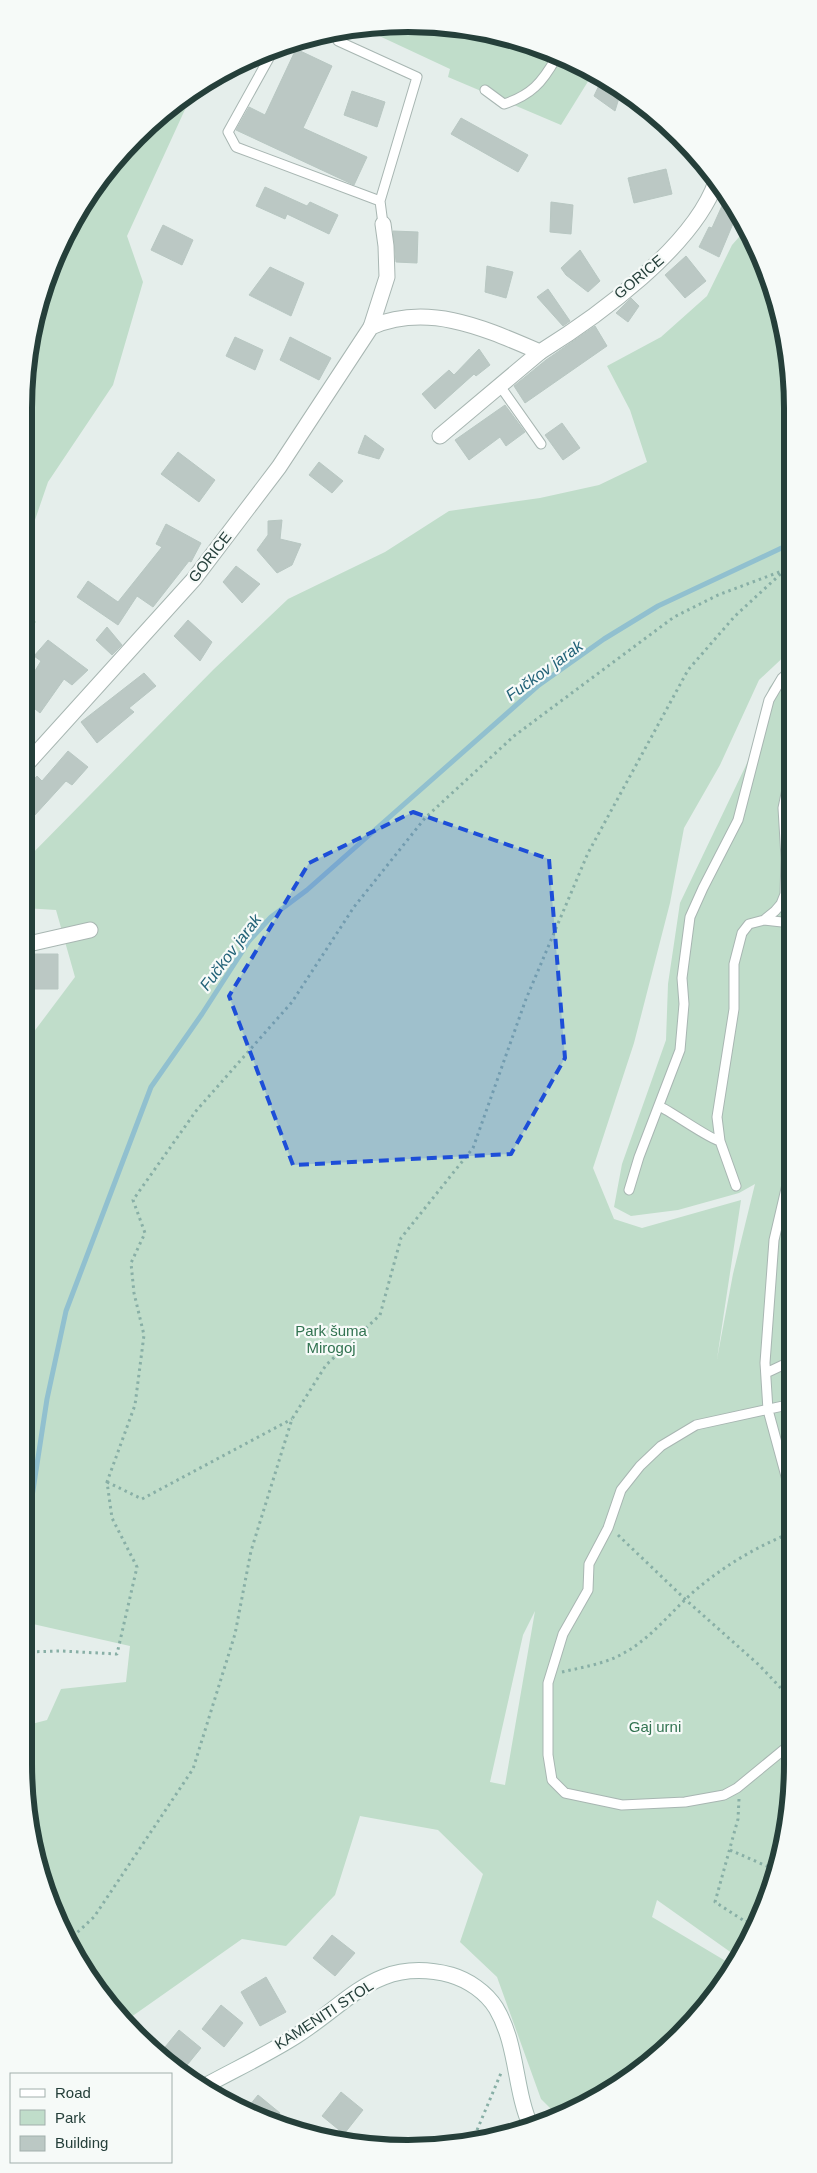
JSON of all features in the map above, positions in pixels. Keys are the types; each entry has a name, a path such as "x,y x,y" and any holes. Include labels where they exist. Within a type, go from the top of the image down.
{"street":[{"name":"GORICE","path":"440,436 540,352 563,338 617,296 678,243 690,229 713,188"},
{"name":"GORICE","path":"32,759 194,579 279,467 371,327 387,276 383,224"},
{"path":"371,327 386,321 402,318 448,318 483,328 540,352"},
{"path":"32,943 90,930"},
{"name":"KAMENITI STOL","path":"210,2083 296,2036 363,1987 389,1974 413,1970 438,1972 461,1978 481,1991 495,2007 511,2042 520,2096 529,2121"}],"lane":[{"path":"338,41 417,77 380,201 383,224"},
{"path":"268,60 228,132 236,146 380,201"},
{"path":"484,90 504,104 522,98 546,76 554,62"},
{"path":"500,386 542,444"},
{"path":"629,1190 638,1157 680,1050 684,1004 682,978 690,917 738,820 769,700 784,676"},
{"path":"784,803 784,825"},
{"path":"764,920 782,904 784,897"},
{"path":"736,1186 720,1141 717,1117 734,1009 734,964 742,933 749,924 764,920 784,922"},
{"path":"659,1106 696,1127 713,1140 720,1141"},
{"path":"784,1203 774,1240 769,1291 766,1373 768,1410 784,1469"},
{"path":"766,1373 784,1364"},
{"path":"784,1406 696,1425 661,1446 640,1466 621,1490 608,1528 589,1564 588,1590 563,1634 550,1675 548,1683 548,1755 552,1780 565,1793 622,1805 685,1802 724,1796 737,1788 784,1749"}],"path":[{"path":"32,1652 61,1651 117,1654 137,1567 112,1518 107,1482 135,1406 144,1335 134,1293 132,1263 146,1233 133,1200 196,1111 292,1002 354,907 425,818 514,736 674,617 718,595 784,570"},
{"path":"74,1936 94,1917 193,1769 235,1634 251,1552 292,1419 326,1365 380,1315 401,1238 473,1148 526,999 588,853 684,679 735,616 784,572"},
{"path":"107,1482 142,1499 292,1419"},
{"path":"608,1528 623,1538 686,1600 753,1659 784,1692"},
{"path":"550,1675 599,1664 622,1654 638,1644 686,1600 733,1561 784,1536"},
{"path":"737,1788 740,1802 738,1819 715,1902 746,1922 751,1919"},
{"path":"730,1850 770,1868"},
{"path":"475,2134 504,2065"}],"highlighted area":[{"path":"413,812 549,859 565,1058 511,1154 293,1165 229,996 309,863"}],"green space":[{"path":"433,33 506,45 552,61 589,79 561,125 448,77 450,69 375,34"},
{"path":"187,105 127,236 143,282 113,385 48,482 32,529 33,384 40,335 52,288 71,242 83,220 110,180 143,143"},
{"name":"Park šuma Mirogoj","path":"742,234 756,265 772,311 784,384 784,657 759,680 720,765 684,828 670,903 634,1043 593,1168 614,1219 642,1228 741,1200 717,1359 733,1274 755,1184 739,1193 678,1210 631,1216 614,1207 622,1164 666,1040 668,984 680,903 748,761 769,688 784,668 784,1789 777,1838 765,1885 746,1931 733,1954 657,1900 652,1917 728,1962 707,1993 674,2030 637,2063 596,2090 553,2111 541,2099 497,1977 460,1942 483,1874 438,1830 360,1816 335,1895 286,1946 242,1939 131,2017 96,1973 71,1931 61,1908 45,1862 36,1814 33,1789 32,1724 47,1720 61,1689 126,1682 130,1646 32,1624 32,1115 34,1113 32,1105 32,1034 75,977 56,910 32,908 32,854 214,669 288,599 385,552 449,511 540,498 599,485 647,462 630,410 607,366 661,337 707,296 732,245","holes":["535,1611 505,1785 490,1782 523,1635"]},
{"path":"32,617 36,622 32,627"}],"building":[{"path":"296,50 332,66 303,128 367,157 354,185 236,130 249,107 265,115"},
{"path":"599,85 619,97 615,111 594,96"},
{"path":"352,91 385,102 377,127 344,115"},
{"path":"461,118 528,155 518,172 451,134"},
{"path":"666,169 672,194 634,203 628,178"},
{"path":"265,187 307,206 310,202 338,215 329,234 287,214 285,219 256,206"},
{"path":"551,202 573,205 571,234 550,232"},
{"path":"723,203 734,221 719,257 699,247 709,227 712,228"},
{"path":"163,225 193,240 182,265 151,250"},
{"path":"393,231 418,232 417,263 396,262"},
{"path":"580,250 600,281 588,292 566,275 561,268"},
{"path":"686,256 706,281 685,298 665,275"},
{"path":"487,266 513,272 506,298 485,292"},
{"path":"270,267 304,283 291,316 249,295"},
{"path":"548,289 570,321 563,326 537,297"},
{"path":"631,298 639,306 628,322 616,313"},
{"path":"595,326 607,346 525,403 514,386 546,360"},
{"path":"235,337 263,350 255,370 226,356"},
{"path":"290,337 331,358 319,380 280,360"},
{"path":"479,349 490,365 476,376 474,374 435,409 422,394 449,370 454,375"},
{"path":"505,405 525,432 506,446 500,437 469,460 455,440"},
{"path":"562,423 580,448 563,460 545,435"},
{"path":"365,435 384,449 379,459 358,453"},
{"path":"178,452 215,480 199,502 161,474"},
{"path":"319,462 343,481 332,493 309,475"},
{"path":"282,520 280,539 301,544 292,565 277,573 257,550 268,535 268,521"},
{"path":"166,524 201,543 191,562 189,561 153,607 137,596 118,625 77,597 88,581 118,602 162,547 156,544"},
{"path":"236,566 260,584 242,603 223,582"},
{"path":"188,620 212,642 200,661 174,636"},
{"path":"107,627 122,645 112,655 96,640"},
{"path":"48,640 88,670 72,685 64,679 40,713 32,706 32,676 41,661 34,656"},
{"path":"144,673 156,686 129,708 134,712 97,743 81,722"},
{"path":"68,751 88,767 72,785 66,781 34,816 32,814 32,782 37,776 42,781"},
{"path":"32,954 58,954 58,989 32,989"},
{"path":"332,1935 355,1953 335,1976 313,1958"},
{"path":"266,1977 286,2012 260,2026 241,1992"},
{"path":"221,2005 243,2023 224,2047 202,2029"},
{"path":"179,2030 201,2048 186,2067 163,2049"},
{"path":"341,2092 363,2110 344,2134 322,2116"},
{"path":"258,2095 280,2113 277,2117 250,2105"}],"waterway":[{"name":"Fučkov jarak","path":"32,1497 47,1399 66,1311 151,1087 202,1014 249,941 271,917 307,890 539,685 604,639 658,606 784,547"}],"park label":[{"name":"Gaj urni","path":"655,1727"}]}
